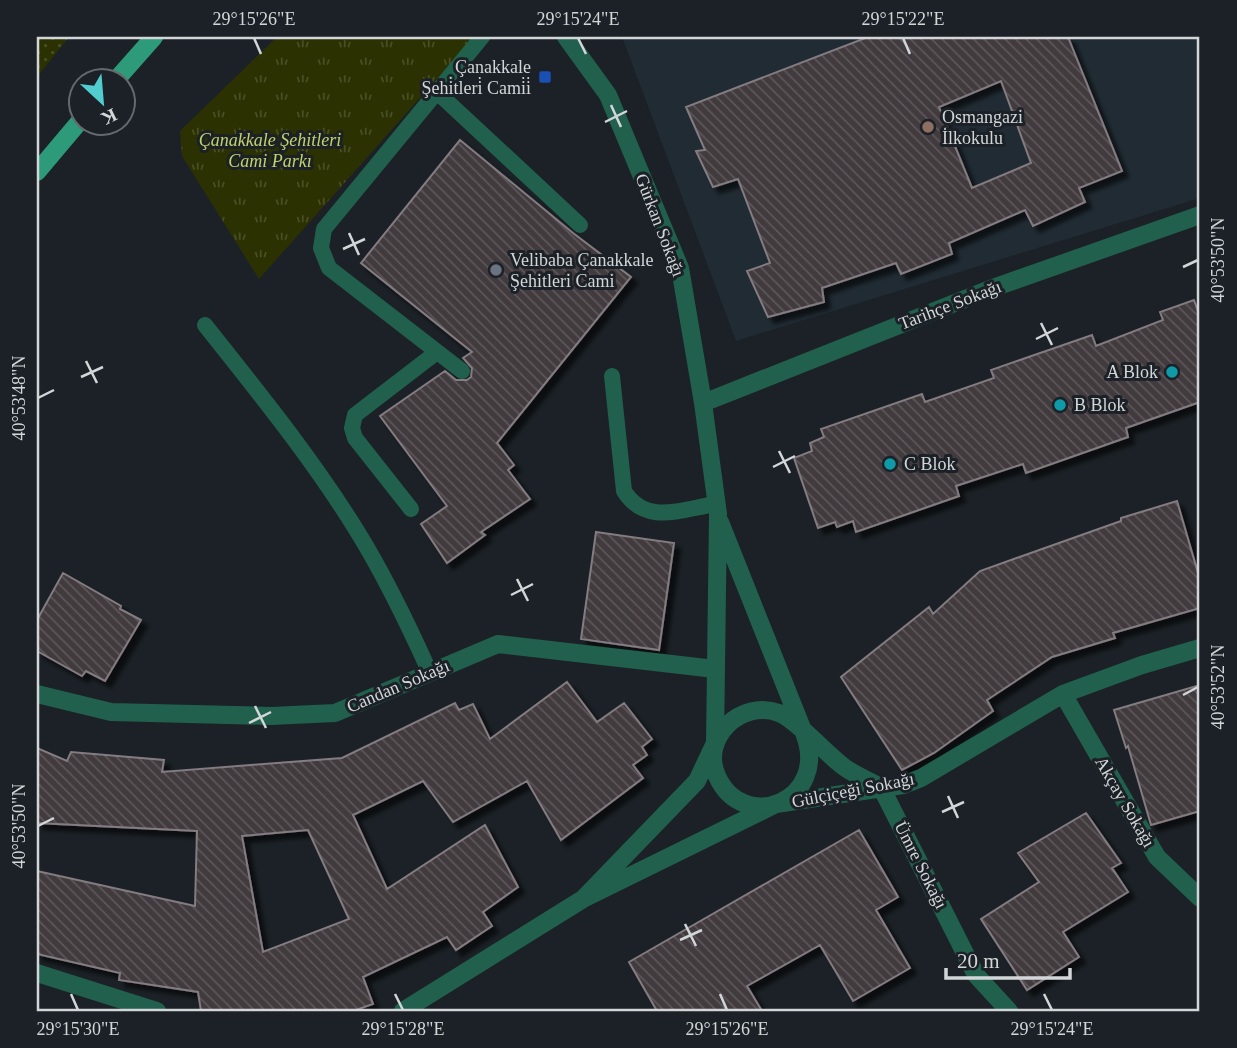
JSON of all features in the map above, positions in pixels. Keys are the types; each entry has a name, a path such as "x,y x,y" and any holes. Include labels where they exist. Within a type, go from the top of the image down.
{"main road":[{"path":"128,66 154,37"},
{"path":"37,172 67,136"}],"street":[{"name":"Gürkan Sokağı","path":"566,37 608,95 680,268 703,403 717,509 715,743"},
{"name":"Tarihçe Sokağı","path":"703,403 990,289 1200,215"},
{"name":"Gürkan Sokağı","path":"717,509 804,733"},
{"name":"Candan Sokağı","path":"37,694 111,712 271,716 335,713 498,644 715,669"},
{"name":"Gülçiçeği Sokağı","path":"403,1011 583,900 776,804 903,785 921,778 1063,694 1142,665 1200,648"},
{"name":"Akçay Sokağı","path":"1063,694 1157,857 1200,898"},
{"path":"804,733 811,761 807,775 794,793 776,804 761,806 746,804 733,797 722,786 715,773 713,758 715,743 722,729 734,718 749,711 764,709 780,713 793,721 846,769 881,787"},
{"name":"Gülçiçeği Sokağı","path":"583,900 697,780 715,743"},
{"name":"Ümre Sokağı","path":"881,787 976,975 1009,1011"},
{"path":"37,973 157,1011"}],"lane":[{"path":"461,371 329,268 321,248 324,229 482,37"},
{"path":"437,92 580,225"},
{"path":"205,325 282,422 357,531 407,621 430,673"},
{"path":"411,509 355,438 352,428 355,415 437,352"},
{"path":"612,376 624,491 629,500 637,508 654,513 717,509"}],"shaded area":[{"name":"Osmangazi İlkokulu","path":"622,37 1200,37 1200,198 736,341"}],"green space":[{"path":"37,37 69,37 37,77"},
{"name":"Çanakkale Şehitleri Cami Parkı","path":"277,37 474,37 259,279 182,156 180,131"}],"building":[{"path":"868,37 1068,37 1122,171 1079,188 1085,202 1033,226 1025,210 949,243 952,254 901,274 896,263 822,288 824,302 768,317 747,271 770,263 738,179 713,187 696,151 705,150 686,107","holes":["1001,81 1031,163 972,188 939,107"]},
{"name":"Velibaba Çanakkale Şehitleri Cami","path":"460,140 631,277 497,443 514,465 508,470 530,499 481,532 485,535 447,563 421,524 447,506 380,416 445,371 456,380 467,380 471,377 472,368 463,358 472,352 361,263"},
{"path":"1194,300 1200,317 1200,402 1126,428 1128,437 1026,473 1023,464 956,486 959,496 856,532 853,521 837,527 835,522 818,528 794,458 812,451 810,443 824,437 821,429 922,394 925,402 994,378 991,370 1092,335 1096,346 1163,320 1160,312"},
{"path":"1177,501 1200,580 1200,608 1113,633 1115,638 1052,657 987,700 993,711 934,753 902,770 841,677 929,607 933,614 980,571 1121,521 1121,518"},
{"path":"596,532 674,543 659,650 581,639"},
{"path":"63,573 141,620 105,681 86,671 82,676 37,651 37,620"},
{"path":"567,682 597,722 624,703 652,739 642,747 647,755 633,765 643,778 561,840 527,781 453,822 423,781 353,815 387,889 485,825 518,887 483,912 492,926 456,950 447,937 363,977 373,1004 353,1011 201,1011 198,992 119,980 120,973 37,954 37,871 195,906 197,831 37,823 37,748 67,761 71,752 164,760 162,772 342,758 455,703 459,710 473,704 490,739","holes":["308,830 349,919 263,952 242,836"]},
{"path":"1200,685 1200,811 1151,825 1128,746 1126,748 1114,710"},
{"path":"1086,813 1121,863 1112,868 1128,892 1063,932 1079,957 1027,990 981,919 1039,882 1018,853"},
{"path":"859,830 898,897 876,910 910,968 853,1001 820,945 747,986 762,1011 657,1011 629,962"}],"place":[{"name":"Çanakkale Şehi̇tleri̇ Cami̇i̇","path":"545,77"},
{"name":"Osmangazi İlkokulu","path":"928,127"},
{"name":"Velibaba Çanakkale Şehitleri Cami","path":"496,270"},
{"name":"A Blok","path":"1172,372"},
{"name":"B Blok","path":"1060,405"},
{"name":"C Blok","path":"890,464"}]}
